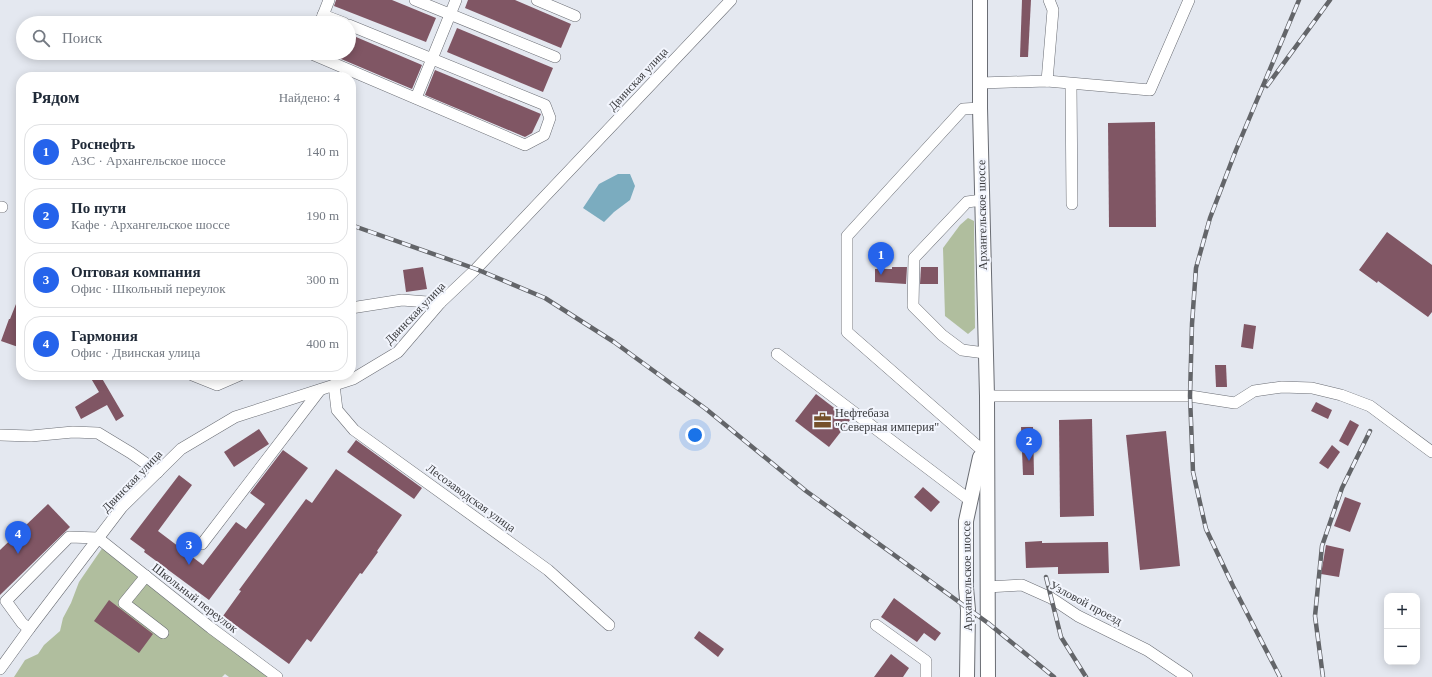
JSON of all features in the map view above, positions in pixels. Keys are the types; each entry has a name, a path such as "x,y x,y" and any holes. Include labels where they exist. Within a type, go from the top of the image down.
{"main road":[{"name":"Архангельское шоссе","path":"980,0 980,108 986,396 988,677"},
{"name":"Архангельское шоссе","path":"967,677 968,610 966,588 966,521 986,430"},
{"path":"969,506 986,511"},
{"path":"966,588 987,587"}],"street":[{"path":"323,16 329,0"},
{"path":"415,0 555,57"},
{"path":"416,98 456,0"},
{"path":"536,0 575,16"},
{"name":"Двинская улица","path":"356,376 398,352 440,303 476,269 730,0"},
{"path":"1047,81 1053,10 1049,0"},
{"path":"980,83 1047,81 1150,90 1189,0"},
{"path":"356,28 545,105 550,118 544,135 525,145 356,73"},
{"path":"326,60 354,72"},
{"path":"1071,84 1072,204"},
{"path":"980,108 963,109 847,236 847,332 982,450"},
{"path":"982,200 967,202 914,258 913,306 942,335 962,350 985,353"},
{"path":"356,305 402,300 440,303"},
{"path":"777,354 969,506"},
{"path":"204,380 217,385 228,380"},
{"name":"Двинская улица","path":"0,669 122,507 181,450 235,418 348,380"},
{"name":"Лесозаводская улица","path":"334,385 336,410 354,430 548,570 609,625"},
{"path":"986,396 1190,396 1235,403 1254,391 1282,387 1312,388 1341,394 1370,406 1432,452"},
{"path":"202,544 320,390"},
{"path":"0,435 31,436 73,432 98,433 131,453 158,472"},
{"path":"29,629 22,623 6,601 69,537 98,538"},
{"name":"Школьный переулок","path":"98,538 211,628 277,677"},
{"path":"146,576 124,603 163,633"},
{"name":"Узловой проезд","path":"987,587 1022,585 1051,598 1078,616 1147,650 1187,677"},
{"path":"876,625 926,661 926,677"},
{"path":"0,673 4,677"}],"green space":[{"path":"968,218 974,221 975,328 968,334 945,316 943,248 960,225"},
{"path":"103,547 271,677 229,677 225,674 222,677 14,677 25,660 38,654 44,645 60,631 63,618 71,603 79,582"}],"water":[{"path":"618,174 630,174 635,186 630,200 604,222 583,208 599,184"}],"building":[{"path":"336,0 392,0 436,18 426,42 334,6"},
{"path":"468,0 515,0 571,24 561,48 465,8"},
{"path":"1022,0 1031,0 1028,57 1020,57"},
{"path":"457,28 553,68 543,92 447,52"},
{"path":"356,37 422,65 412,89 344,60 356,60"},
{"path":"435,70 541,114 532,133 525,137 425,95"},
{"path":"1155,122 1156,227 1109,227 1108,123"},
{"path":"1387,232 1432,265 1432,312 1428,317 1378,281 1377,283 1359,270"},
{"path":"423,267 427,289 406,292 403,270"},
{"path":"892,267 907,267 906,284 875,282 875,269 892,269"},
{"path":"921,267 938,267 938,284 920,284"},
{"path":"16,304 16,346 1,341"},
{"path":"1244,324 1256,326 1253,349 1241,347"},
{"path":"1215,365 1226,365 1227,387 1216,387"},
{"path":"92,380 103,380 124,416 116,421 107,405 81,419 75,407 99,392"},
{"name":"Нефтебаза \"Северная империя\"","path":"816,394 850,420 829,447 795,421"},
{"path":"1316,402 1332,410 1328,419 1311,411"},
{"path":"1092,419 1094,516 1060,517 1059,420"},
{"path":"1350,420 1359,425 1348,446 1339,441"},
{"path":"1021,427 1033,427 1034,475 1023,475"},
{"path":"259,429 269,444 234,467 224,452"},
{"path":"1166,431 1180,566 1140,570 1126,435"},
{"path":"356,440 422,488 414,499 347,452"},
{"path":"1332,445 1340,452 1328,469 1319,463"},
{"path":"283,450 308,468 209,600 144,552 145,550 130,539 179,475 192,485 158,531 203,565 236,522 246,529 265,504 250,493"},
{"path":"336,469 402,515 377,551 378,552 362,574 360,573 311,642 307,639 289,664 223,616 241,591 239,590 306,499 312,503"},
{"path":"923,487 940,502 931,512 914,497"},
{"path":"1345,497 1361,503 1350,532 1334,526"},
{"path":"48,504 70,527 0,595 0,550"},
{"path":"1042,541 1042,543 1108,542 1109,573 1058,574 1058,567 1026,568 1025,542"},
{"path":"1326,545 1344,549 1339,577 1321,574"},
{"path":"894,598 941,633 935,641 924,633 917,642 881,617"},
{"path":"109,600 153,634 139,653 94,621"},
{"path":"699,631 724,649 718,657 694,638"},
{"path":"891,654 909,668 903,677 874,677"}],"railway":[{"path":"1280,677 1233,586 1206,529 1193,472 1190,396 1192,324 1196,268 1210,218 1236,150 1299,0"},
{"path":"1267,86 1330,0"},
{"path":"356,227 476,269 545,298 614,342 706,409 806,491 988,623 1054,677"},
{"path":"1323,677 1315,616 1322,546 1342,488 1370,431"},
{"path":"1046,577 1061,637 1086,677"}],"place":[{"name":"Роснефть","path":"881,275"},
{"name":"Нефтебаза \"Северная империя\"","path":"822,420"},
{"name":"По пути","path":"1029,461"},
{"name":"Гармония","path":"18,554"},
{"name":"Оптовая компания","path":"189,565"}]}
